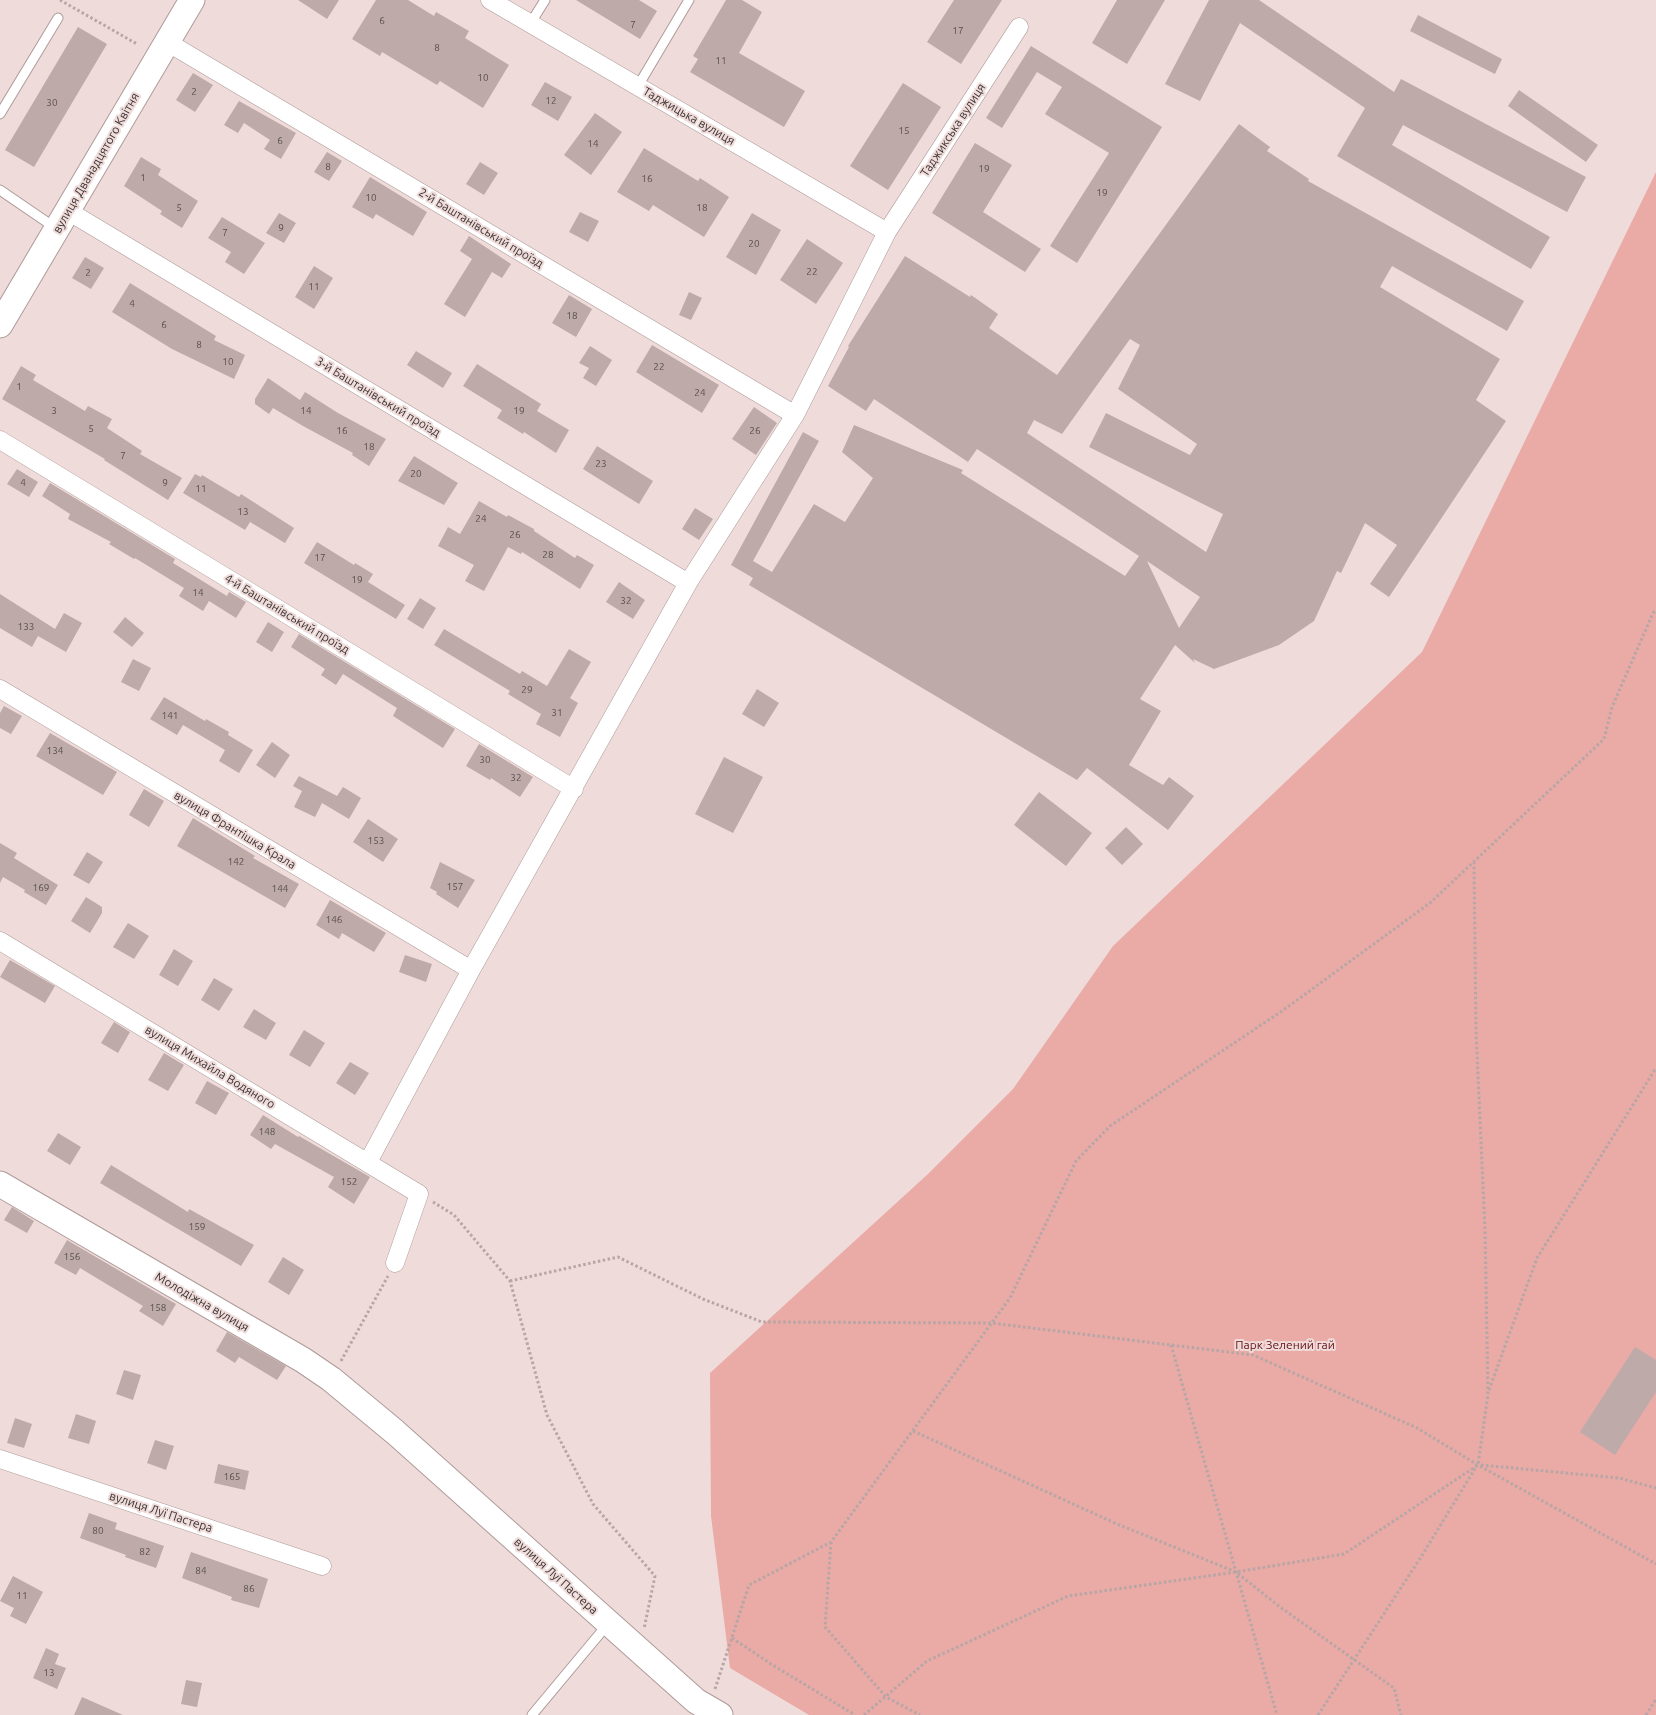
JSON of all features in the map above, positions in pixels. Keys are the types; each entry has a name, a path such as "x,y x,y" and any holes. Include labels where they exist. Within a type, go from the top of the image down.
{"street":[{"name":"вулиця Дванадцятого Квітня","path":"0,325 192,0"},
{"name":"Таджицька вулиця","path":"490,0 887,232"},
{"name":"Таджикська вулиця","path":"368,1162 471,970 688,583 794,415 887,232 1019,27"},
{"name":"2-й Баштанівський проїзд","path":"167,42 794,415"},
{"name":"3-й Баштанівський проїзд","path":"63,220 688,583"},
{"name":"4-й Баштанівський проїзд","path":"0,440 574,789"},
{"name":"вулиця Франтішка Крала","path":"0,689 471,970"},
{"name":"вулиця Михайла Водяного","path":"0,941 419,1194"},
{"name":"Молодіжна вулиця","path":"0,1184 303,1360 332,1379 395,1432"},
{"path":"395,1263 419,1194"},
{"name":"вулиця Луї Пастера","path":"395,1432 704,1708"},
{"name":"вулиця Луї Пастера","path":"0,1458 322,1566"}],"lane":[{"path":"530,24 546,0"},
{"path":"638,86 689,0"},
{"path":"0,114 58,18"},
{"path":"0,190 63,220"},
{"path":"532,1715 608,1622"}],"path":[{"path":"60,0 137,44"},
{"path":"704,1708 732,1638 748,1585 831,1542 1010,1298 1076,1161 1110,1126 1282,1011 1430,903 1604,739 1612,707 1656,610"},
{"path":"1318,1715 1421,1557 1478,1465 1488,1394 1485,1230 1476,1030 1474,862"},
{"path":"1488,1394 1537,1258 1656,1068"},
{"path":"419,1194 454,1216 510,1281 547,1415 593,1504 655,1576 640,1651"},
{"path":"510,1281 618,1257 704,1299 762,1322 991,1324 1253,1355 1417,1428 1478,1465 1656,1564"},
{"path":"332,1379 395,1263"},
{"path":"1171,1345 1277,1715"},
{"path":"912,1431 1118,1524 1236,1572 1280,1607 1394,1688 1401,1715"},
{"path":"864,1715 927,1661 1068,1596 1236,1572 1344,1554 1478,1465 1619,1478 1656,1488"},
{"path":"831,1542 825,1627 886,1697 920,1715"},
{"path":"732,1638 855,1715"},
{"path":"1646,1715 1656,1699"}],"green space":[{"name":"Парк Зелений гай","path":"1656,172 1656,1715 809,1715 730,1668 711,1516 710,1373 928,1174 1013,1089 1113,946 1422,652"}],"building":[{"path":"298,0 339,0 327,19"},
{"path":"376,0 408,0 434,16 436,12 469,31 465,38 509,65 483,108 440,81 437,85 382,52 380,56 352,39"},
{"path":"576,0 639,0 657,11 640,39"},
{"path":"726,0 742,0 762,12 739,53 805,91 784,127 690,72 698,59 693,56"},
{"path":"954,0 1002,0 961,64 927,42"},
{"path":"1117,0 1165,0 1127,64 1092,43"},
{"path":"1209,0 1259,0 1394,92 1401,79 1586,177 1567,212 1403,125 1392,145 1550,237 1531,269 1337,156 1365,108 1240,23 1200,101 1165,84"},
{"path":"1418,15 1502,59 1495,74 1410,31"},
{"path":"78,27 107,44 34,167 5,150"},
{"path":"1031,46 1162,127 1077,263 1050,246 1109,153 1045,114 1062,87 1037,72 1002,128 986,118"},
{"path":"193,73 213,85 195,112 176,100"},
{"path":"545,82 572,97 558,121 531,105"},
{"path":"903,83 941,107 888,190 850,166"},
{"path":"1519,90 1598,145 1586,162 1508,106"},
{"path":"239,101 296,133 281,159 264,149 270,140 244,123 238,133 224,125"},
{"path":"595,113 622,132 591,175 564,155"},
{"path":"1239,124 1270,147 1267,151 1309,179 1308,181 1524,301 1507,331 1392,266 1380,287 1500,359 1476,400 1506,421 1389,597 1370,584 1397,545 1365,523 1341,573 1337,571 1314,621 1279,645 1214,669 1193,659 1195,663 1175,645 1140,699 1161,711 1129,765 1163,785 1169,777 1194,796 1168,830 1087,768 1077,780 749,585 753,578 731,565 803,432 819,441 753,561 772,572 814,504 845,522 873,478 842,452 854,425 963,470 961,473 1125,576 1139,556 977,449 968,462 874,399 866,411 828,386 848,346 905,256 970,297 971,295 998,314 989,328 1057,375","holes":["1130,339 1140,345 1118,389 1197,444 1190,455 1106,413 1089,447 1223,514 1206,552 1027,433 1034,420 1062,434","1147,561 1200,597 1179,628"]},
{"path":"975,143 1012,165 983,212 1041,249 1025,272 932,213"},
{"path":"644,148 698,181 700,178 729,197 704,237 653,205 649,211 617,192"},
{"path":"327,152 342,161 329,181 314,172"},
{"path":"141,157 161,169 158,175 198,201 182,228 160,214 162,211 124,186"},
{"path":"480,162 498,173 484,195 466,184"},
{"path":"370,177 427,212 413,236 376,214 373,219 352,207"},
{"path":"580,212 599,221 588,242 569,232"},
{"path":"279,213 296,223 284,243 266,233"},
{"path":"752,213 781,230 756,275 726,257"},
{"path":"222,217 265,243 244,274 225,262 231,252 208,238"},
{"path":"469,236 511,264 502,278 492,272 465,317 444,304 472,259 460,251"},
{"path":"807,239 843,263 816,304 780,280"},
{"path":"85,257 104,268 91,289 72,278"},
{"path":"314,266 333,278 314,309 295,297"},
{"path":"130,283 216,336 214,340 245,355 234,379 172,349 112,312"},
{"path":"689,292 702,298 691,320 679,315"},
{"path":"569,295 592,309 576,337 552,323"},
{"path":"652,345 719,385 702,413 636,372"},
{"path":"590,346 612,360 596,386 583,378 589,368 579,363"},
{"path":"416,351 452,373 443,388 407,365"},
{"path":"477,364 541,404 537,411 569,430 556,453 524,432 523,434 497,418 502,410 463,386"},
{"path":"21,366 36,375 33,380 85,411 88,406 112,419 107,428 142,451 140,454 182,478 168,500 105,459 2,399"},
{"path":"268,378 300,400 305,392 338,413 386,439 369,466 352,455 353,453 273,408 269,414 255,404 255,399"},
{"path":"754,407 777,423 756,455 732,439"},
{"path":"597,446 653,481 639,504 583,469"},
{"path":"414,456 458,483 444,505 398,481"},
{"path":"17,469 38,482 29,497 7,484"},
{"path":"195,474 201,477 202,475 239,497 241,494 294,528 285,543 250,522 245,530 183,493"},
{"path":"50,483 175,559 173,563 227,596 229,592 246,602 236,618 209,601 203,611 179,596 184,588 109,544 111,542 68,519 70,514 42,496"},
{"path":"479,501 507,517 508,515 534,529 534,531 575,558 577,555 594,565 580,589 522,552 521,554 508,547 484,591 465,581 474,565 438,546 448,527 460,534"},
{"path":"695,508 713,519 699,540 682,529"},
{"path":"317,542 354,565 355,563 373,574 368,582 405,605 396,619 304,563"},
{"path":"619,582 645,600 633,619 606,602"},
{"path":"0,594 55,629 64,613 82,623 66,652 38,636 32,647 0,628"},
{"path":"420,598 436,608 423,629 407,619"},
{"path":"125,617 144,633 132,647 113,632"},
{"path":"268,622 284,632 272,652 256,642"},
{"path":"444,629 520,674 522,671 547,686 569,649 591,662 570,698 578,703 560,737 536,724 541,714 508,694 510,691 434,645"},
{"path":"299,634 455,729 443,748 393,716 397,708 343,674 336,685 321,675 325,669 291,647"},
{"path":"133,659 151,668 139,691 121,682"},
{"path":"757,689 779,703 764,727 742,714"},
{"path":"164,697 205,721 206,719 229,732 228,735 253,750 239,773 219,761 225,750 183,725 177,735 150,719"},
{"path":"4,706 22,716 11,734 0,728 0,713"},
{"path":"50,733 117,772 103,795 36,756"},
{"path":"272,742 290,755 275,778 256,765"},
{"path":"479,744 533,777 520,797 491,778 490,780 466,766"},
{"path":"724,757 763,777 733,833 695,814"},
{"path":"299,776 337,796 343,787 361,798 349,819 322,803 315,817 294,807 302,791 293,786"},
{"path":"144,789 164,801 149,827 129,815"},
{"path":"1039,792 1092,833 1066,866 1014,825"},
{"path":"193,818 255,856 253,858 299,884 285,908 177,846"},
{"path":"368,819 398,839 383,862 353,842"},
{"path":"1126,827 1143,844 1122,865 1105,848"},
{"path":"0,843 17,853 14,858 58,885 46,905 3,877 0,883"},
{"path":"87,852 103,862 89,884 73,875"},
{"path":"440,862 475,880 458,908 430,888"},
{"path":"86,897 102,907 102,913 90,933 71,921"},
{"path":"330,900 386,933 374,952 342,933 339,939 316,925"},
{"path":"128,923 149,936 134,959 113,947"},
{"path":"174,949 193,961 178,986 159,975"},
{"path":"405,955 432,964 426,982 399,972"},
{"path":"10,960 55,986 45,1003 0,977"},
{"path":"214,978 233,989 219,1011 201,1000"},
{"path":"254,1009 276,1023 266,1040 243,1027"},
{"path":"114,1022 130,1032 118,1053 101,1043"},
{"path":"304,1030 325,1043 310,1067 289,1055"},
{"path":"164,1053 184,1065 168,1091 148,1080"},
{"path":"350,1062 369,1073 355,1095 336,1083"},
{"path":"207,1081 229,1093 216,1115 195,1103"},
{"path":"263,1115 370,1177 354,1204 328,1187 334,1177 275,1144 271,1149 250,1135"},
{"path":"58,1133 81,1147 70,1165 47,1151"},
{"path":"111,1165 188,1212 189,1209 254,1245 241,1266 100,1183"},
{"path":"12,1207 34,1221 27,1233 4,1220"},
{"path":"67,1240 176,1304 163,1326 139,1311 143,1306 80,1268 76,1275 54,1263"},
{"path":"283,1257 304,1270 289,1295 268,1282"},
{"path":"227,1332 286,1366 277,1380 239,1357 235,1363 216,1351"},
{"path":"1635,1347 1656,1360 1656,1392 1615,1455 1580,1432"},
{"path":"124,1370 141,1375 133,1400 116,1394"},
{"path":"76,1414 96,1421 89,1444 68,1438"},
{"path":"15,1418 32,1424 24,1448 7,1443"},
{"path":"155,1440 174,1446 166,1470 147,1463"},
{"path":"218,1464 249,1471 245,1490 214,1483"},
{"path":"89,1513 117,1523 115,1529 164,1546 156,1568 80,1538"},
{"path":"191,1552 268,1579 259,1608 231,1600 232,1597 182,1578"},
{"path":"13,1576 43,1592 26,1624 10,1616 14,1608 0,1601"},
{"path":"46,1648 59,1654 55,1664 66,1668 57,1689 33,1678"},
{"path":"186,1680 202,1683 197,1707 181,1704"},
{"path":"82,1697 123,1715 74,1715"}]}
